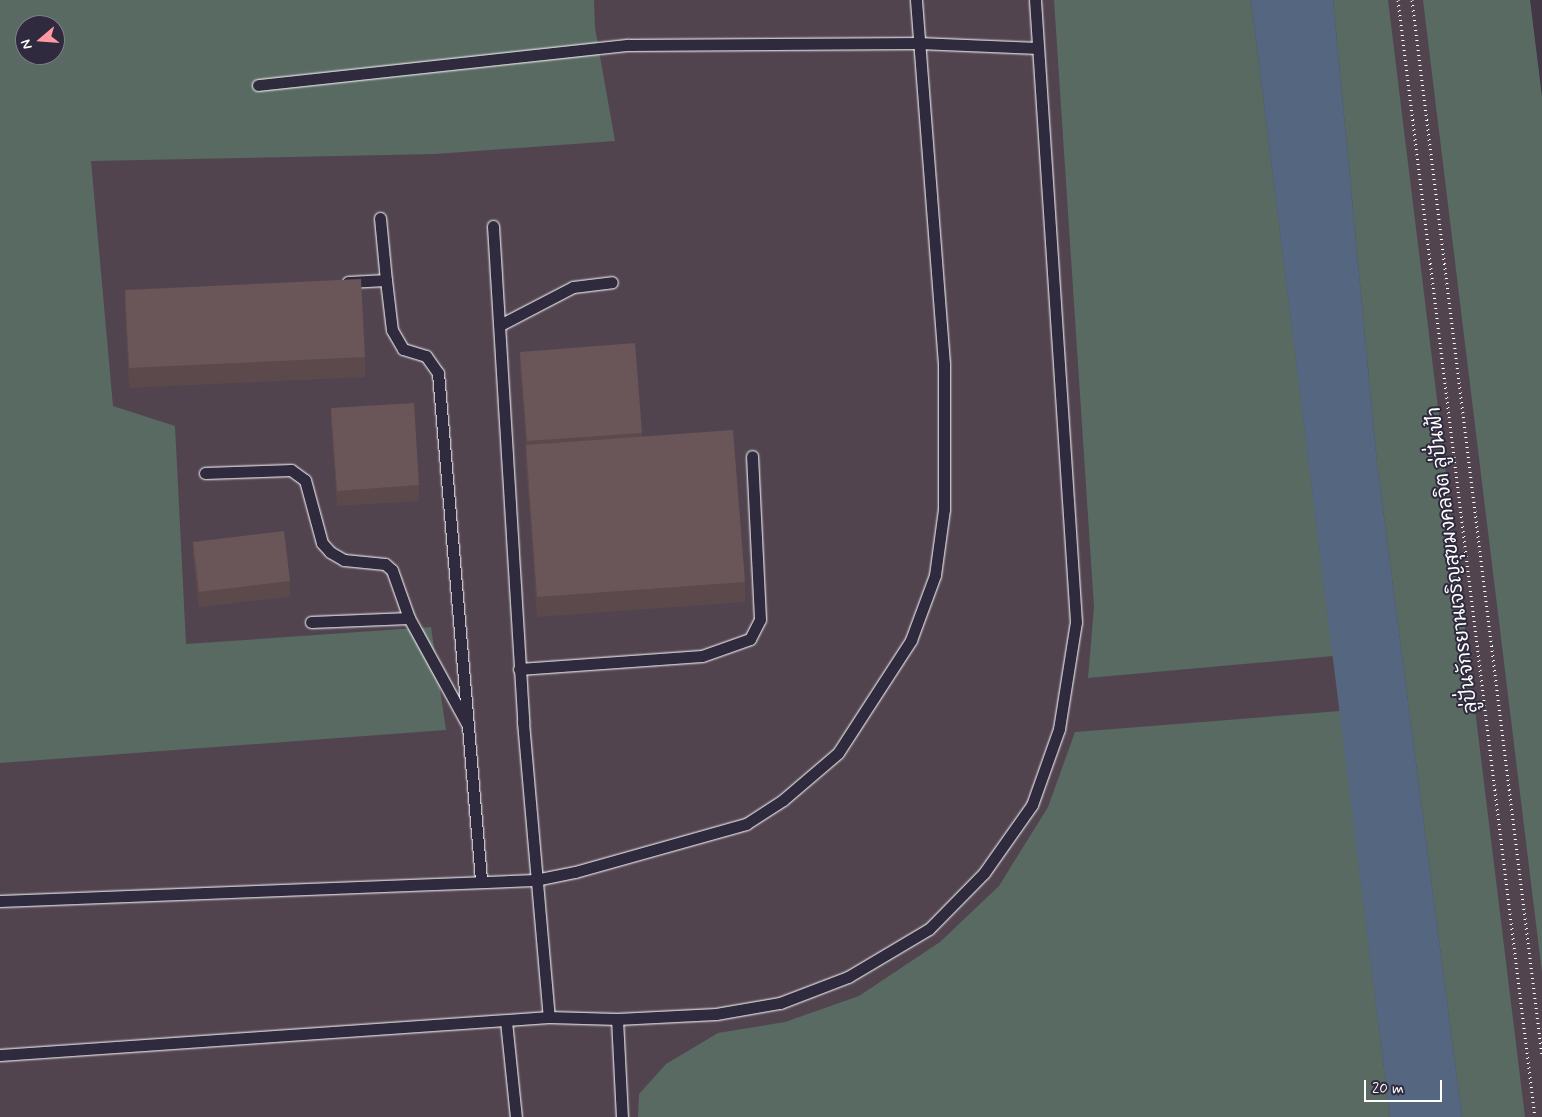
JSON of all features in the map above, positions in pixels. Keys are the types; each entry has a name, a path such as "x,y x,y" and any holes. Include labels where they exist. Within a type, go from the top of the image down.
{"lane":[{"path":"0,901 481,880 535,880 746,824 782,800 838,753 911,640 935,575 944,509 944,364 916,0"},
{"path":"0,1055 548,1017 617,1019 716,1014 780,1003 848,977 928,929 984,873 1032,805 1059,730 1076,622 1035,0"},
{"path":"258,85 628,45 918,43 1038,48"},
{"path":"380,218 392,330 403,349 426,356 438,373 474,771 481,880"},
{"path":"493,226 519,669 535,880 548,1017"},
{"path":"337,283 386,280"},
{"path":"500,325 573,287 612,282"},
{"path":"519,669 702,656 750,639 760,619 752,456"},
{"path":"205,473 291,470 305,480 322,543 330,552 344,560 385,564 392,570 409,618 470,730"},
{"path":"311,622 409,618"},
{"path":"617,1019 622,1117"},
{"path":"506,1021 516,1117"}],"path":[{"name":"ลู่ปั่นจักรยานเจริญสุขมงคลจิต ลู่ปั่นฟ้า","path":"1398,0 1535,1117"},
{"path":"1412,0 1542,1056"}],"shaded area":[{"path":"0,0 1530,0 1542,97 1542,1117 0,1117"}],"green space":[{"path":"0,0 594,0 595,28 615,141 435,154 91,161 113,406 175,426 186,644 431,627 446,730 0,763"},
{"path":"1054,0 1251,0 1333,656 1088,678 1094,607"},
{"path":"1333,0 1388,0 1525,1117 1462,1117 1377,463"},
{"path":"1423,0 1530,0 1542,97 1542,973"},
{"path":"1340,711 1390,1117 638,1117 639,1094 666,1064 718,1033 785,1022 859,996 940,942 999,886 1048,807 1075,732"}],"water":[{"path":"1251,0 1333,0 1377,463 1462,1117 1390,1117"}],"building":[{"path":"361,279 365,357 129,368 125,290"},
{"path":"635,343 642,433 527,441 520,352"},
{"path":"414,403 419,485 337,491 331,408"},
{"path":"733,430 745,582 537,597 526,445"},
{"path":"284,531 290,581 199,592 193,542"}]}
